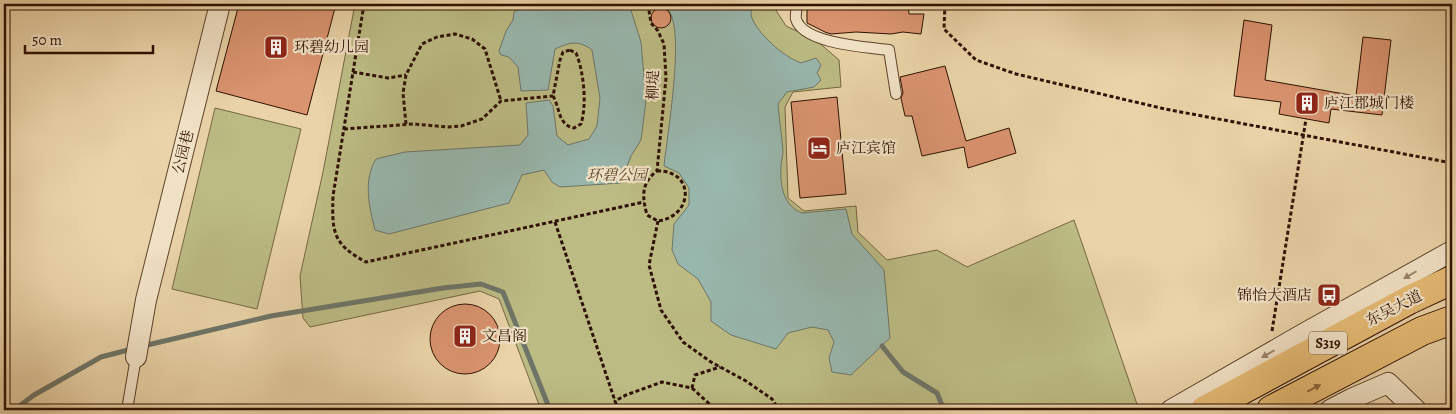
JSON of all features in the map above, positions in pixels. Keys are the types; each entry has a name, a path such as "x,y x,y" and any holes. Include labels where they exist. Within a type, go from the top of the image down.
{"main road":[{"name":"东吴大道","path":"1205,410 1409,300 1452,280"},
{"name":"S319","path":"1271,410 1422,331 1452,320"}],"street":[{"name":"公园巷","path":"136,357 146,300 220,4"},
{"path":"1171,410 1452,251"},
{"path":"1330,410 1388,383 1416,410"}],"lane":[{"path":"797,4 796,19 804,31 810,35 822,39 889,50 896,94"},
{"path":"127,410 136,357"}],"path":[{"path":"364,4 333,196 332,219 338,242 352,254 366,262 644,202"},
{"name":"柳堤","path":"648,4 651,23 658,31 664,44 666,78 658,171"},
{"path":"945,4 944,29 976,60 1016,74 1165,109 1452,163"},
{"path":"406,124 403,93 406,75 422,44 437,36 455,34 472,39 484,50 501,101"},
{"path":"570,50 576,53 582,72 584,115 581,124 574,128 568,127 565,124 553,96 560,60 564,52 570,50"},
{"path":"353,72 388,78 406,75"},
{"path":"344,129 406,124 460,126 482,119 501,101 553,96"},
{"path":"1269,354 1306,119"},
{"path":"658,171 673,174 680,179 686,189 686,201 681,210 668,220 658,221 647,215 644,202 644,190 649,177 658,171"},
{"path":"658,221 649,265 662,310 683,342 772,399 779,410"},
{"path":"555,222 619,410"},
{"path":"692,388 695,375 720,367"},
{"path":"615,401 662,382 692,388 716,410"}],"green space":[{"name":"环碧公园","path":"355,4 772,4 786,26 816,40 839,60 841,87 793,92 785,107 788,198 804,211 856,206 858,232 887,260 937,250 967,267 1074,220 1139,410 541,410 499,299 480,291 310,327 303,318 300,276 323,172"},
{"path":"215,108 301,129 257,309 172,289"}],"water":[{"path":"536,4 629,4 641,42 646,101 641,140 631,156 621,183 560,187 552,182 544,170 522,175 509,203 389,234 375,230 369,203 368,185 376,159 405,152 520,145 528,135 526,103 549,100 553,106 557,136 568,145 589,139 597,126 600,98 592,50 578,43 555,49 548,90 521,91 518,67 509,57 501,55 499,51 506,31 513,20 514,12 530,8"},
{"path":"659,4 752,4 751,15 754,22 772,44 787,56 801,63 816,58 821,65 817,73 821,80 814,87 787,92 778,104 783,151 781,181 787,200 796,210 802,213 846,209 852,234 884,270 890,338 851,375 832,372 829,358 834,342 828,330 812,327 788,333 776,349 731,335 711,321 711,302 698,279 678,264 672,250 674,224 689,205 689,188 679,173 664,166 674,85 675,40 674,23 669,11"}],"building":[{"name":"环碧幼儿园","path":"239,4 336,4 307,115 216,91"},
{"path":"807,4 908,4 909,14 924,14 921,34 856,32 831,34 807,23"},
{"path":"661,8 668,11 671,18 668,25 661,28 654,25 651,18 654,11"},
{"path":"1244,20 1272,25 1265,80 1356,96 1363,37 1391,40 1382,115 1331,109 1329,123 1279,114 1281,102 1234,96"},
{"path":"945,66 966,141 1009,128 1016,153 968,168 964,147 922,156 912,116 905,116 901,98 903,93 900,77"},
{"name":"庐江宾馆","path":"837,97 846,194 800,198 791,102"},
{"name":"文昌阁","path":"458,304 472,304 485,309 495,319 500,332 500,346 495,359 485,369 472,374 458,374 445,369 435,359 430,346 430,332 435,319 445,309"}],"waterway":[{"path":"143,346 271,316 443,288 481,284 503,292 550,410"},
{"path":"882,346 903,372 937,393 944,410"},
{"path":"14,410 34,395 101,357 132,349"}],"place":[{"name":"环碧幼儿园","path":"276,47"},
{"name":"庐江郡城门楼","path":"1307,103"},
{"name":"庐江宾馆","path":"819,148"},
{"name":"锦怡大酒店","path":"1329,295"},
{"name":"文昌阁","path":"465,336"}]}
